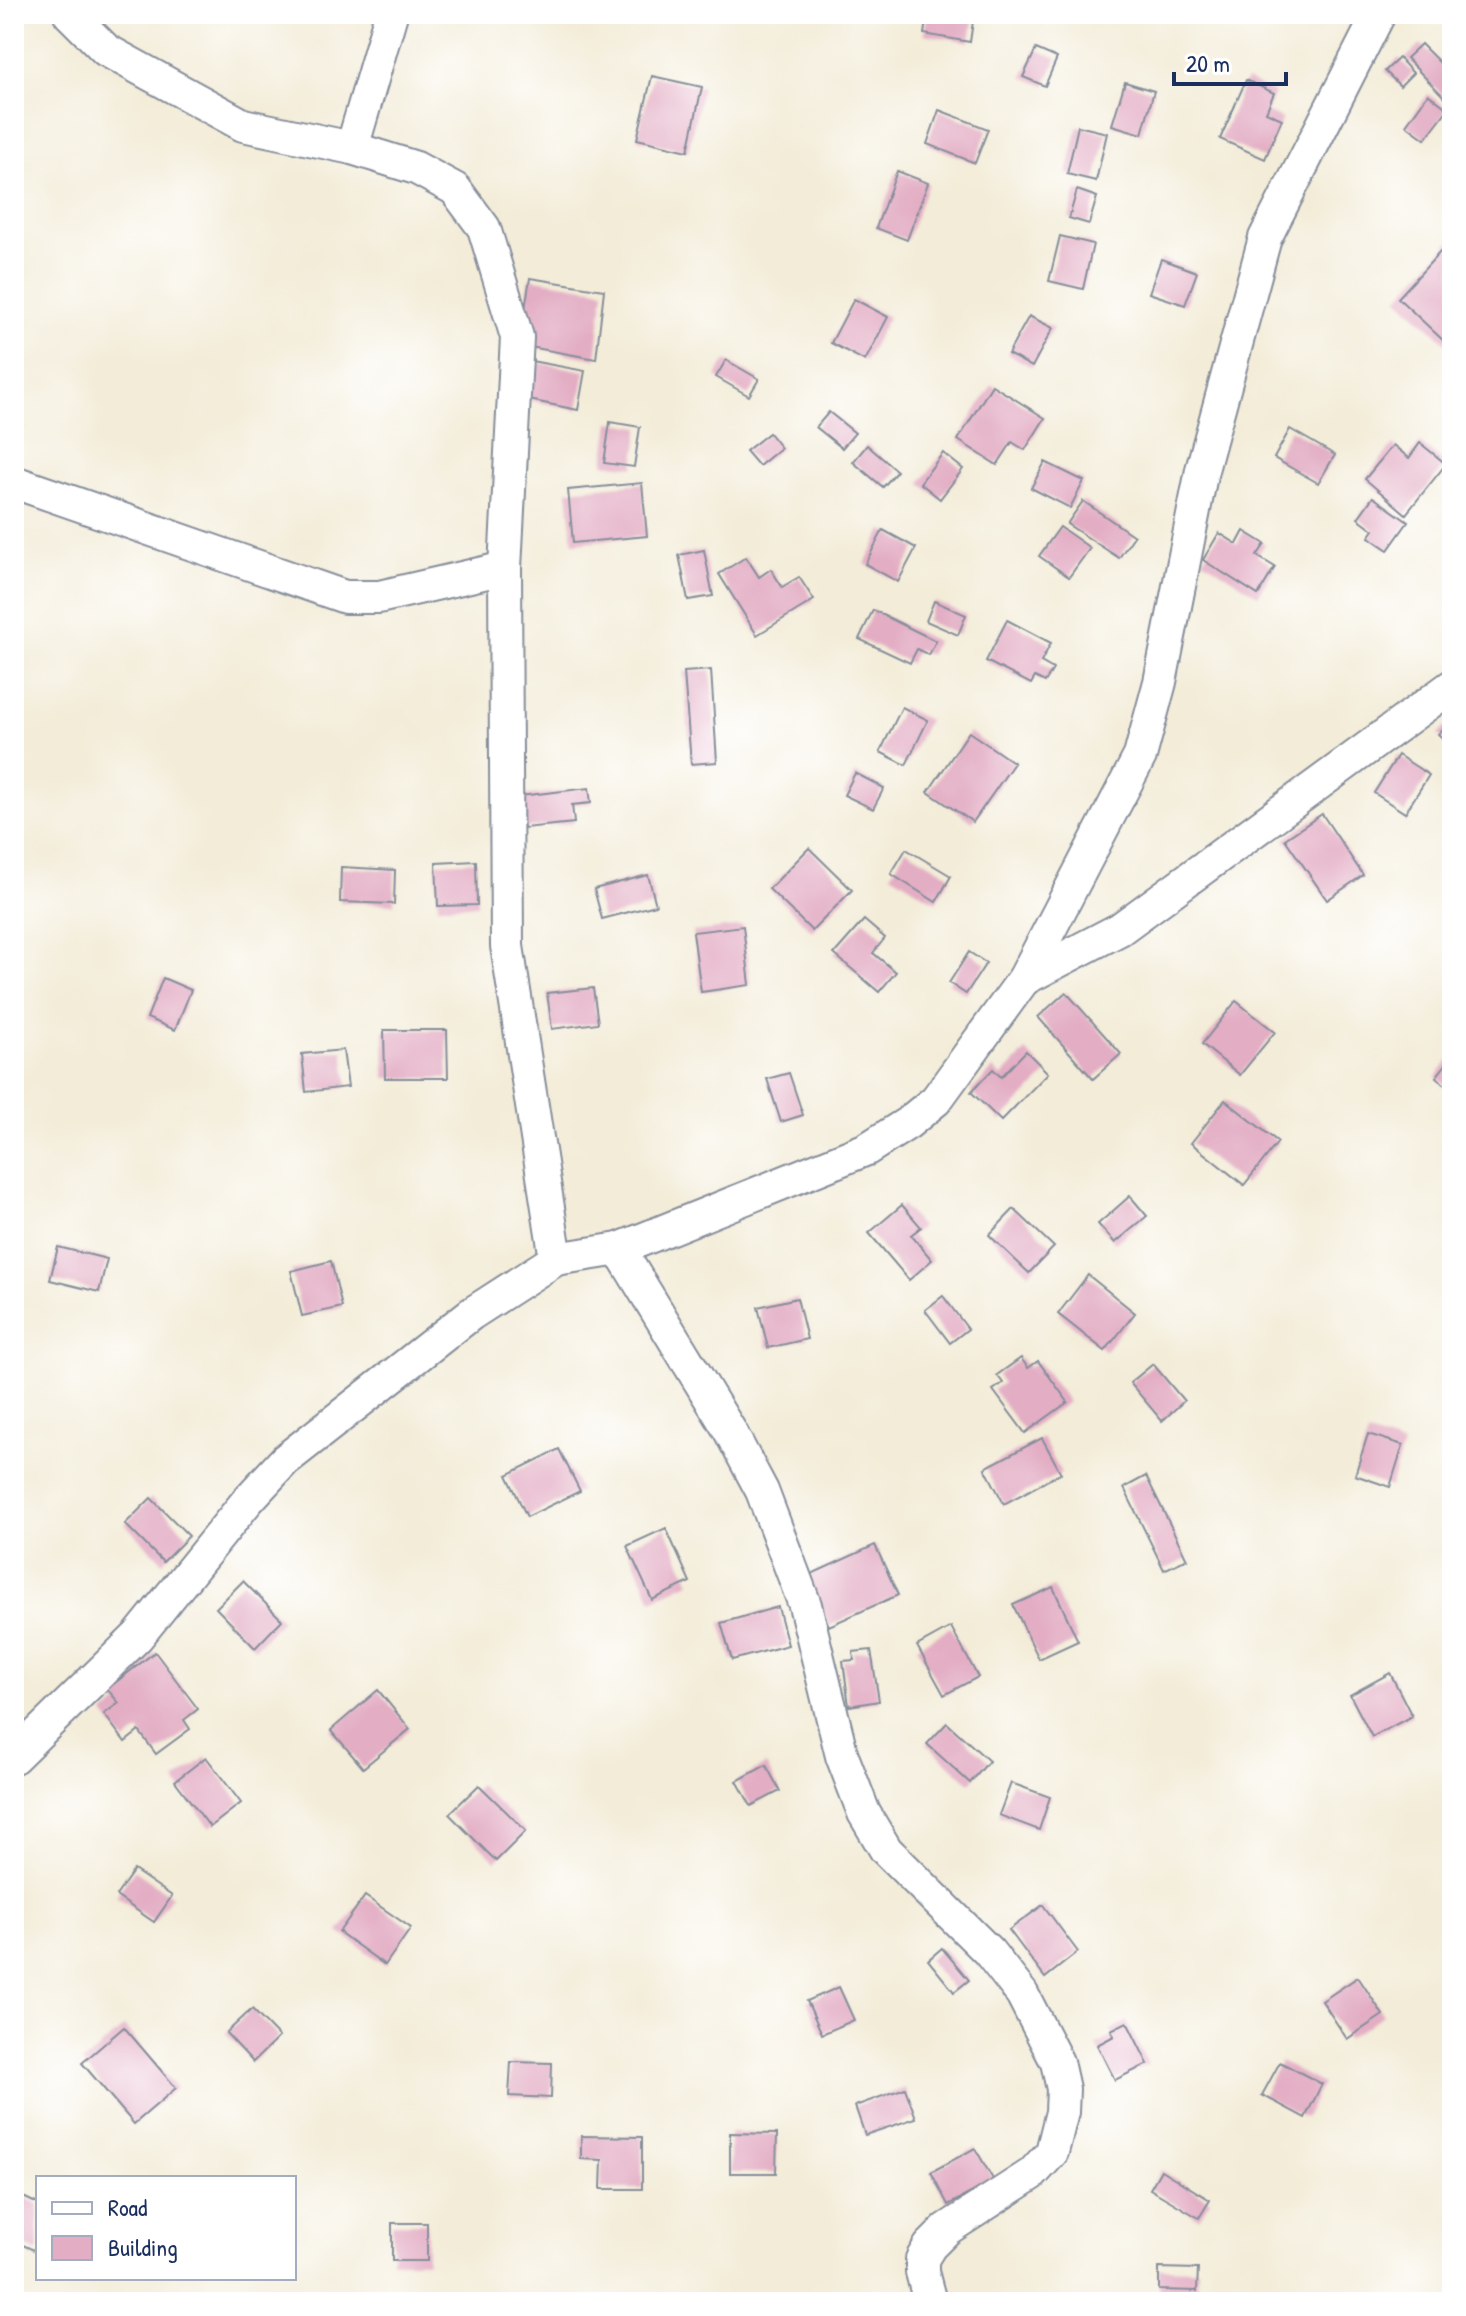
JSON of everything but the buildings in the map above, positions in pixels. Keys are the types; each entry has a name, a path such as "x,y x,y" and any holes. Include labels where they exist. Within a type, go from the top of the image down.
{"street":[{"path":"70,14 106,50 243,125 352,148 416,168 455,189 484,228 517,337 505,568 507,946 556,1259"},
{"path":"352,148 391,14"},
{"path":"14,1757 138,1636 248,1500 285,1460 471,1314 556,1259 619,1249 867,1149 908,1123 936,1100 1024,979 1140,756 1160,682 1202,470 1265,238 1379,14"},
{"path":"14,482 345,597 379,597 505,568"},
{"path":"1024,979 1120,929 1452,686"},
{"path":"619,1249 730,1431 762,1491 805,1605 842,1756 864,1813 886,1850 989,1952 1022,1994 1057,2062 1063,2089 1062,2112 1052,2152 1032,2174 947,2229 930,2246 922,2259 930,2302"}]}
